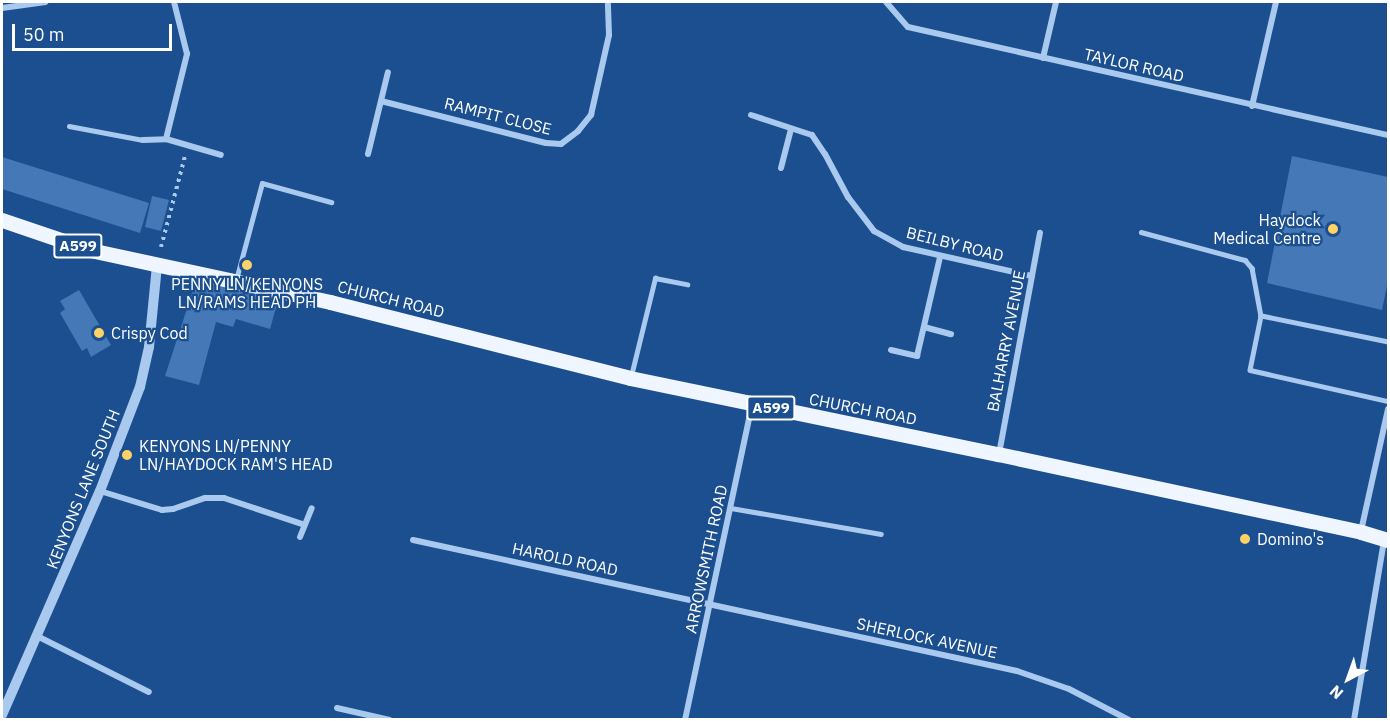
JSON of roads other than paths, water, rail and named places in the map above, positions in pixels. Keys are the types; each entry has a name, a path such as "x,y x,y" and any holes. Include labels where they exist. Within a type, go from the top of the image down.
{"main road":[{"name":"A599","path":"2,220 90,250 157,265"},
{"name":"CHURCH ROAD","path":"157,265 236,280 630,378 998,454 1386,539"}],"street":[{"path":"2,8 46,2"},
{"path":"166,138 188,54 174,2"},
{"name":"RAMPIT CLOSE","path":"381,100 546,143 561,144 578,131 591,115 609,35 608,2"},
{"name":"TAYLOR ROAD","path":"886,2 908,27 1389,135"},
{"path":"1043,58 1056,2"},
{"path":"1252,106 1276,2"},
{"path":"368,154 388,72"},
{"path":"751,115 791,129 781,168"},
{"name":"BEILBY ROAD","path":"791,129 812,135 848,197 874,231 903,248 1032,276"},
{"path":"143,140 166,138 221,155"},
{"name":"BALHARRY AVENUE","path":"998,454 1040,233"},
{"path":"891,350 917,356 940,257"},
{"name":"KENYONS LANE SOUTH","path":"2,715 100,491 146,366 157,265"},
{"path":"924,327 951,334"},
{"name":"ARROWSMITH ROAD","path":"685,720 712,605 752,404"},
{"path":"1361,532 1389,409"},
{"path":"100,491 162,510 173,509 205,498 224,498 305,525"},
{"path":"300,537 312,508"},
{"path":"1354,720 1386,539"},
{"name":"HAROLD ROAD","path":"413,540 712,605"},
{"name":"SHERLOCK AVENUE","path":"712,605 1017,671 1069,689 1129,720"},
{"path":"37,636 149,692"},
{"path":"337,708 390,720"}],"lane":[{"path":"69,126 143,140"},
{"path":"236,280 262,183 331,202"},
{"path":"1141,232 1245,260 1252,268 1262,316 1250,370 1389,400"},
{"path":"630,378 655,278 687,284"},
{"path":"1262,316 1389,342"},
{"path":"731,508 881,534"}],"place":[{"name":"Haydock Medical Centre","path":"1333,229"},
{"name":"PENNY LN/KENYONS LN/RAMS HEAD PH","path":"247,265"},
{"name":"Crispy Cod","path":"99,333"},
{"name":"KENYONS LN/PENNY LN/HAYDOCK RAM'S HEAD","path":"127,455"},
{"name":"Domino's","path":"1245,539"}]}
